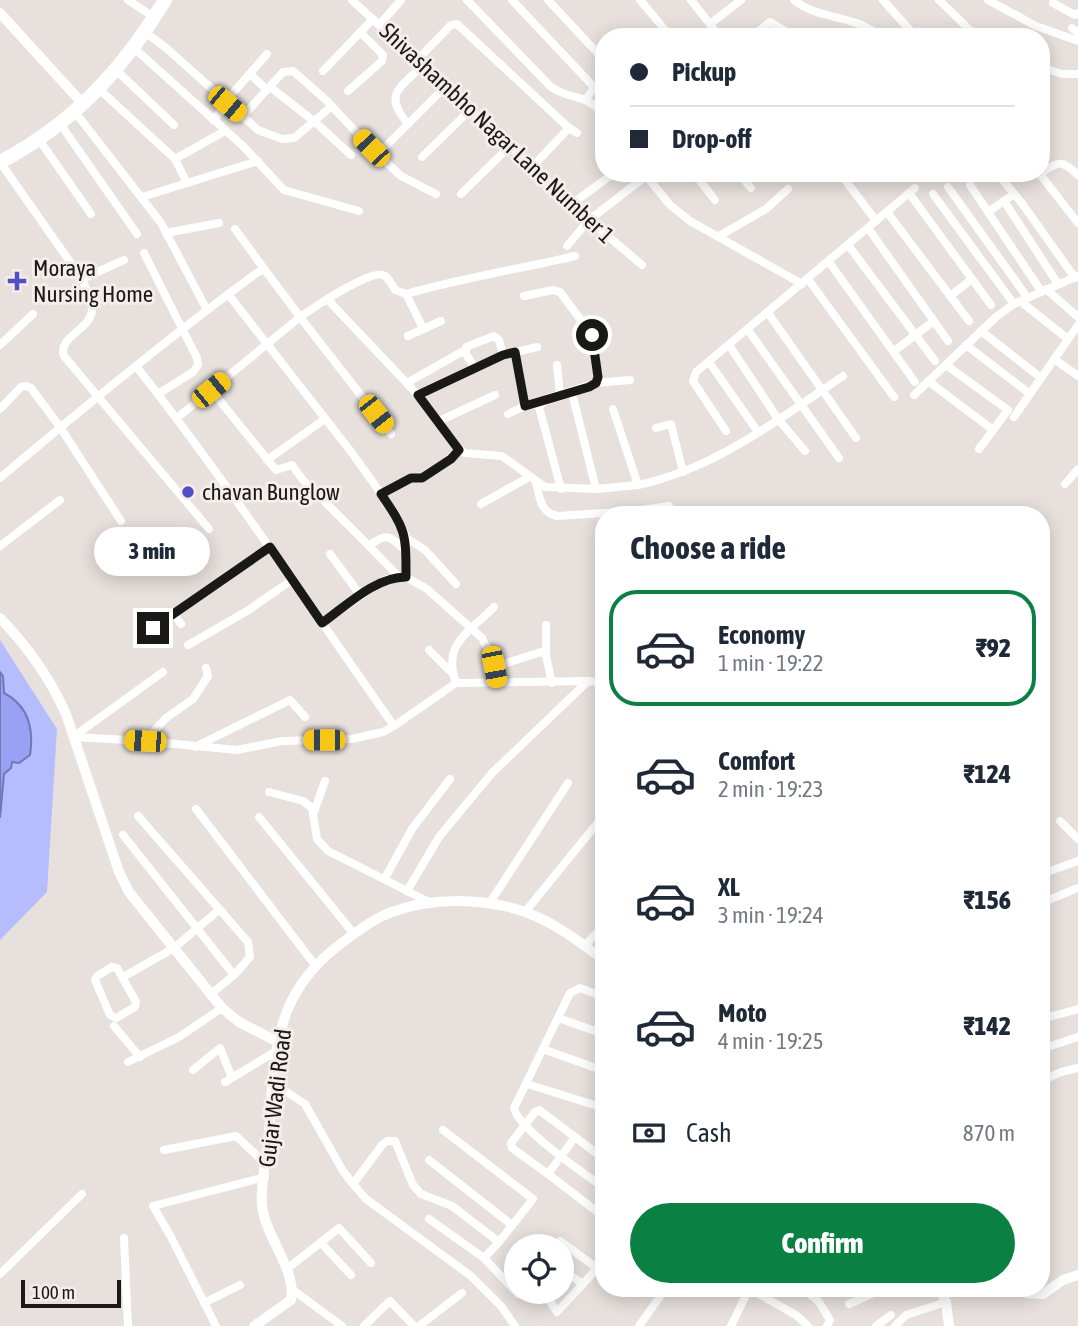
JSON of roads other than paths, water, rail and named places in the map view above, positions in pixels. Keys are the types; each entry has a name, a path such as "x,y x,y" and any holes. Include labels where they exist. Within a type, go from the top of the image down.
{"highway":[{"path":"0,155 36,136 99,89 134,48 158,0"},
{"path":"0,162 40,141 61,125 164,0"}],"street":[{"path":"128,0 149,15"},
{"name":"Shivashambho Nagar Lane Number 1","path":"352,0 589,220 642,265"},
{"path":"324,72 360,32 401,0"},
{"path":"467,0 551,87 562,94 586,99 595,107"},
{"path":"512,0 593,86 586,99"},
{"path":"548,0 595,50"},
{"path":"640,0 663,28"},
{"path":"691,0 713,28"},
{"path":"710,24 741,0"},
{"path":"794,0 807,8 862,24 867,28"},
{"path":"807,8 813,0"},
{"path":"883,0 908,28"},
{"path":"939,0 968,28"},
{"path":"988,0 1042,28"},
{"path":"1053,3 1075,15 1078,13"},
{"path":"0,13 79,105 166,233 207,310"},
{"path":"762,28 770,22 780,28"},
{"path":"418,59 451,25 457,24 573,130 533,166"},
{"path":"142,30 258,130 282,139 294,138 332,106"},
{"path":"1050,31 1078,41"},
{"path":"348,91 382,61 383,55 360,32"},
{"path":"134,48 258,161 284,190 359,211"},
{"path":"213,120 267,54"},
{"path":"1050,69 1062,74 1078,74"},
{"path":"116,70 174,125"},
{"path":"408,124 396,108 395,95 397,89 418,70"},
{"path":"242,117 283,72 293,71 401,176 436,194"},
{"path":"250,74 315,122 351,155"},
{"path":"378,154 446,86"},
{"path":"99,89 175,159 187,183"},
{"path":"422,157 471,109"},
{"path":"61,125 137,234"},
{"path":"175,159 225,131"},
{"path":"40,141 91,215"},
{"path":"461,194 510,146"},
{"path":"142,197 258,161"},
{"path":"0,162 82,279 91,302 90,318 63,345 64,356 209,529"},
{"path":"1050,167 1063,163 1078,175"},
{"path":"573,203 602,182"},
{"path":"567,246 589,220 637,182"},
{"path":"653,182 670,205 690,220 805,282 894,397"},
{"path":"701,182 715,200"},
{"path":"746,182 751,188"},
{"path":"847,182 876,221"},
{"path":"914,395 981,331 1020,300 1077,277 1004,182"},
{"path":"1045,182 1078,223"},
{"path":"970,185 1043,290 1078,317"},
{"path":"948,187 1020,300"},
{"path":"719,236 766,209 788,189"},
{"path":"726,431 692,381 696,372 912,191 991,305"},
{"path":"933,194 1020,300 1068,339"},
{"path":"988,212 1014,194"},
{"path":"1004,201 1058,284"},
{"path":"887,212 969,321"},
{"path":"166,233 219,223"},
{"path":"868,228 948,341"},
{"path":"234,229 391,434"},
{"path":"848,245 935,361"},
{"path":"144,253 197,358 198,365 193,372 158,394"},
{"path":"177,418 300,317 362,280 379,274 387,277 395,290 406,294 482,274 504,272 576,256"},
{"path":"82,279 124,260"},
{"path":"829,262 915,382"},
{"path":"0,478 207,310 258,272 265,270"},
{"path":"950,296 972,279"},
{"path":"524,296 553,290 565,297 592,335 598,377 596,383"},
{"path":"228,294 325,419 402,526 406,551 402,577"},
{"path":"406,294 423,328"},
{"path":"327,299 418,395 459,450 465,453 502,456 545,487 596,489 638,485 683,472 758,432 843,376"},
{"path":"768,313 856,438"},
{"path":"0,345 33,314"},
{"path":"408,336 442,321"},
{"path":"894,351 934,321"},
{"path":"1014,417 1078,325"},
{"path":"748,330 839,458"},
{"path":"981,331 1036,374"},
{"path":"407,383 466,347 494,336 499,340 503,355"},
{"path":"729,345 778,419 805,451"},
{"path":"966,345 1030,394"},
{"path":"418,395 503,355 537,347"},
{"path":"465,350 475,368"},
{"path":"515,352 525,406"},
{"path":"1055,359 1078,376"},
{"path":"709,362 758,432"},
{"path":"557,365 560,395"},
{"path":"946,365 1008,410 979,449"},
{"path":"136,366 270,547 394,726"},
{"path":"561,489 539,407 548,398 572,393 596,383 630,380"},
{"path":"928,381 993,430"},
{"path":"0,409 21,387 31,388 60,427 121,521"},
{"path":"211,390 276,470 292,465 303,480 402,577 427,589 474,629 487,647 497,683"},
{"path":"572,393 596,489"},
{"path":"437,422 495,395"},
{"path":"508,414 525,406 542,403"},
{"path":"613,409 638,485"},
{"path":"267,460 325,419"},
{"path":"656,428 671,424 683,472"},
{"path":"381,494 411,478 422,478 451,459 459,450"},
{"path":"1065,484 1078,469"},
{"path":"481,504 533,480"},
{"path":"533,480 543,510 548,514 595,514"},
{"path":"0,546 60,500"},
{"path":"369,546 387,536 406,551"},
{"path":"405,537 425,550 456,584"},
{"path":"153,628 270,547"},
{"path":"330,554 361,596"},
{"path":"322,623 387,579 402,577"},
{"path":"188,645 247,611 292,580"},
{"path":"456,683 452,673 452,654 458,643 494,607"},
{"path":"174,614 181,624"},
{"path":"0,618 48,678 66,714 119,872 129,892 222,1008 278,1046 229,1080 219,1048 193,1070"},
{"path":"546,625 546,655 552,683"},
{"path":"429,650 452,673"},
{"path":"494,667 536,652 546,655"},
{"path":"145,741 166,718 194,699 208,677 206,668"},
{"path":"73,737 163,672"},
{"path":"408,891 439,837 492,773 588,681"},
{"path":"73,737 237,750 282,741 352,739 383,732 456,683 595,682"},
{"path":"195,747 290,700 306,718"},
{"path":"385,878 412,829 450,779"},
{"path":"325,781 314,812 314,832 321,846 431,903"},
{"path":"488,904 568,783"},
{"path":"270,792 303,801 314,812"},
{"path":"196,809 314,965"},
{"path":"138,816 243,934 250,950 246,964 211,994"},
{"path":"259,817 354,934"},
{"path":"1060,821 1078,839"},
{"path":"525,912 595,826"},
{"path":"123,835 234,975"},
{"path":"1050,871 1078,860"},
{"path":"1050,899 1078,888"},
{"name":"Gujar Wadi Road","path":"293,1290 287,1269 268,1233 262,1204 278,1046 291,1002 314,965 354,934 391,912 431,903 488,904 525,912 595,954"},
{"path":"122,977 174,948 220,909"},
{"path":"584,946 595,935"},
{"path":"112,967 117,968 122,977 136,1005 114,1018 96,978 112,967"},
{"path":"595,994 576,988 568,995 514,1108 525,1125 595,1181"},
{"path":"128,1062 179,1037 222,1008"},
{"path":"1050,1017 1078,1009"},
{"path":"558,1018 595,1031"},
{"path":"114,1026 140,1057"},
{"path":"1050,1046 1078,1037"},
{"path":"543,1049 595,1068"},
{"path":"1050,1077 1078,1068"},
{"path":"273,1083 305,1104 343,1171 366,1199 471,1276 515,1326"},
{"path":"527,1084 595,1105"},
{"path":"595,1152 539,1110 510,1146 595,1210"},
{"path":"443,1130 533,1199 484,1258"},
{"path":"164,1150 236,1136 266,1164"},
{"path":"548,1174 575,1137"},
{"path":"353,1184 382,1145 387,1141 395,1141 417,1190 426,1197 458,1210 499,1242"},
{"path":"429,1160 512,1225"},
{"path":"216,1326 153,1206 265,1177"},
{"path":"0,1274 82,1194"},
{"path":"429,1219 484,1258 504,1279"},
{"path":"287,1269 339,1228 371,1263"},
{"path":"124,1238 128,1326"},
{"path":"321,1243 351,1275"},
{"path":"574,1249 595,1261"},
{"path":"574,1294 595,1271"},
{"path":"1050,1290 1063,1280 1078,1275"},
{"path":"574,1278 583,1284"},
{"path":"204,1303 240,1285"},
{"path":"254,1326 291,1300 293,1290 342,1326"},
{"path":"364,1326 390,1301 417,1326 463,1293"},
{"path":"639,1326 660,1297"},
{"path":"731,1326 745,1297"},
{"path":"765,1297 796,1315 808,1326"},
{"path":"813,1297 823,1306 830,1320 827,1326"},
{"path":"849,1304 865,1297"},
{"path":"944,1297 949,1326"},
{"path":"895,1326 910,1313 946,1302"},
{"path":"552,1304 557,1312 564,1304"},
{"path":"876,1326 891,1315"}],"place":[{"name":"Moraya Nursing Home","path":"17,281"},
{"name":"chavan Bunglow","path":"188,492"}]}
